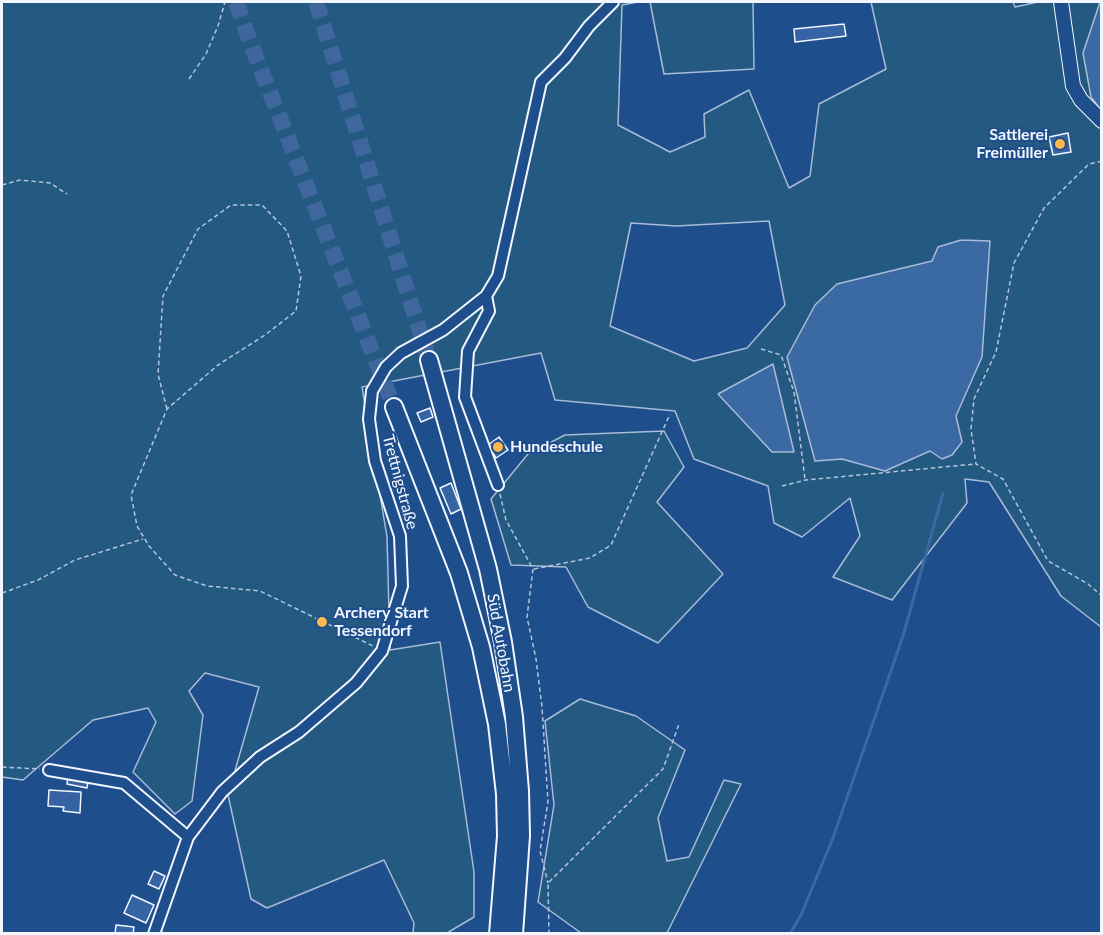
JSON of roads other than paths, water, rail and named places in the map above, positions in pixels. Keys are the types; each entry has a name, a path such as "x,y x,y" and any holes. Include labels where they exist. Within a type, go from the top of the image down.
{"highway":[{"name":"Süd Autobahn","path":"429,360 488,569 503,642 515,726 520,791 521,836 514,933"},
{"name":"Süd Autobahn","path":"394,407 459,573 481,647 497,724 505,794 506,836 498,933"}],"main road":[{"path":"1061,2 1073,86 1081,100 1101,121"}],"street":[{"name":"Trettnigstraße","path":"154,933 188,837 222,792 260,757 299,732 356,683 382,651 402,586 400,536 375,461 369,419 372,391 386,366 401,353 443,330 486,296 498,276 541,82 566,58 589,26 613,2"},
{"path":"486,296 489,311 468,351 465,397 498,485"},
{"path":"49,770 124,783 188,837"}],"waterway":[{"path":"790,934 801,915 833,838 903,636 943,493"}],"tunnel":[{"path":"236,2 394,407"},
{"path":"316,2 429,360"}],"place":[{"name":"Sattlerei Freimüller","path":"1060,144"},
{"name":"Hundeschule","path":"498,447"},
{"name":"Archery Start Tessendorf","path":"322,622"}]}
